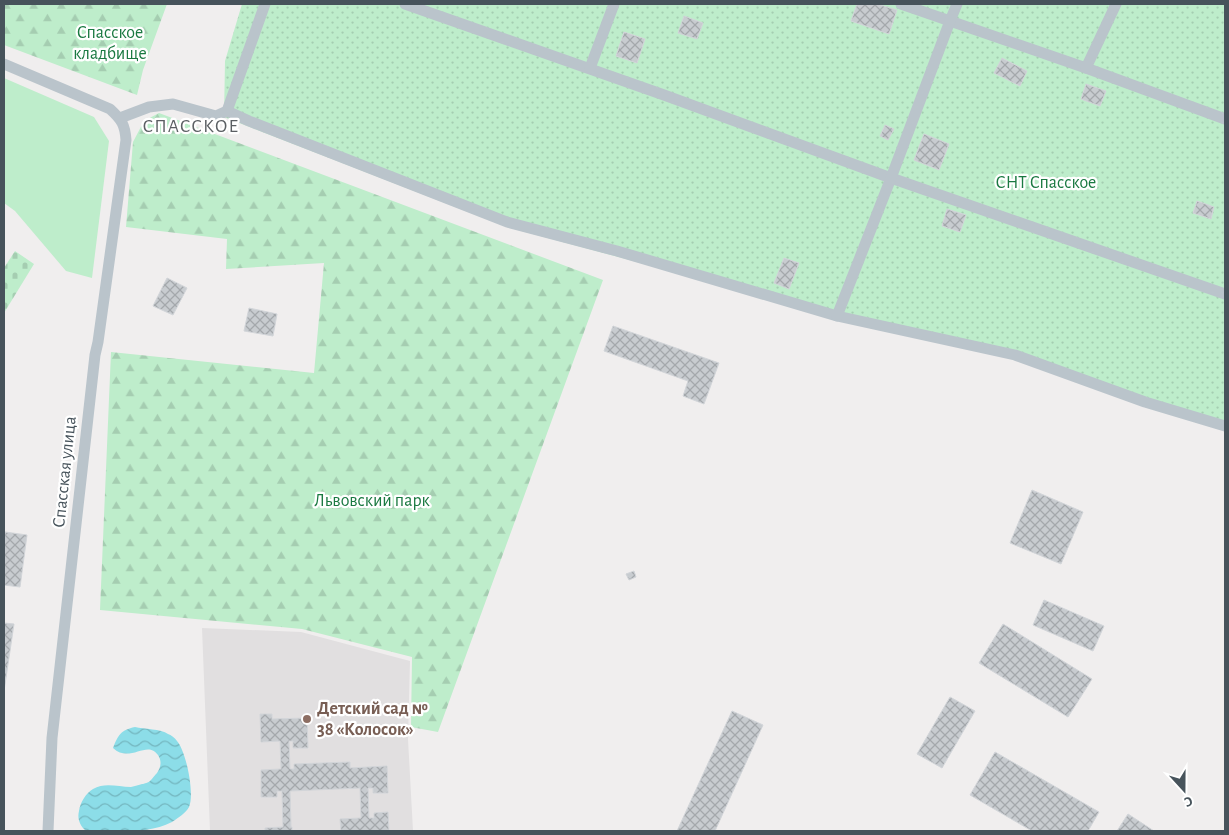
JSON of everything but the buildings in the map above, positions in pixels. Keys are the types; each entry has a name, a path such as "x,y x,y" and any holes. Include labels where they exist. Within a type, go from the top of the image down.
{"street":[{"path":"4,64 110,109 120,118 149,107 173,104 216,116 227,111 265,4"},
{"path":"405,4 590,68 892,178 1225,294"},
{"path":"590,68 614,4"},
{"path":"901,4 1086,68 1225,119"},
{"path":"837,316 892,178 957,4"},
{"path":"1086,68 1116,4"},
{"path":"227,111 506,222 617,251 837,316 1015,355 1145,402 1225,426"},
{"name":"Спасская улица","path":"48,831 52,738 56,698 95,355 126,140 125,128 120,118"}],"shaded area":[{"name":"Детский сад № 38 «Колосок»","path":"202,628 301,632 410,661 408,739 413,831 210,831"}],"green space":[{"name":"Спасское кладбище","path":"4,4 167,4 143,70 137,95 4,45"},
{"name":"СНТ Спасское","path":"242,4 1225,4 1225,422 903,327 648,265 507,227 224,117 225,61"},
{"path":"4,78 94,117 109,141 92,278 66,271 15,211 4,203"},
{"name":"Львовский парк","path":"159,113 603,280 438,732 411,727 412,657 302,629 100,610 111,352 314,373 324,263 226,269 227,239 126,227 133,142 144,121"},
{"path":"15,251 34,264 4,313 4,268"}],"water":[{"path":"135,727 165,732 177,741 184,754 189,773 191,801 189,807 172,822 152,829 141,831 86,831 82,827 78,814 82,802 90,791 102,786 131,787 144,784 150,781 158,771 160,759 154,751 149,749 126,754 113,748 121,734"}],"place":[{"name":"Детский сад № 38 «Колосок»","path":"307,719"}],"district":[{"name":"СПАССКОЕ","path":"191,126"}]}
